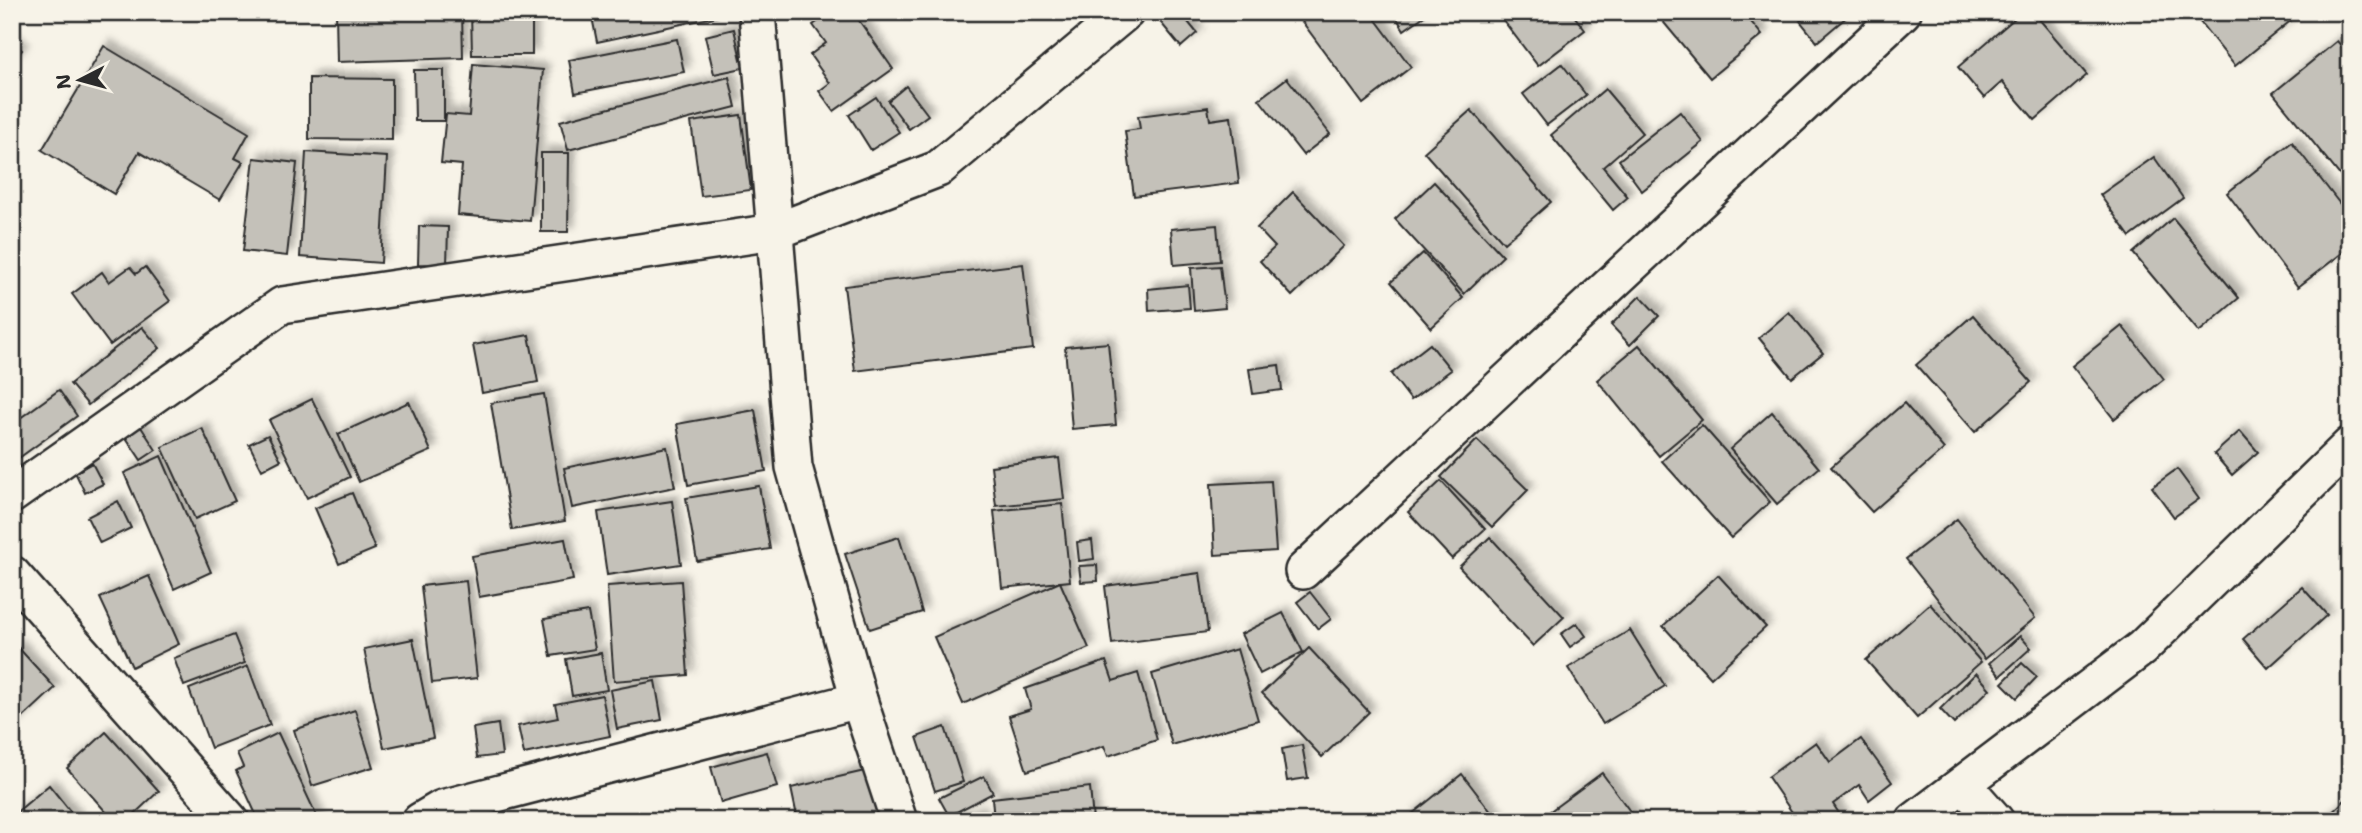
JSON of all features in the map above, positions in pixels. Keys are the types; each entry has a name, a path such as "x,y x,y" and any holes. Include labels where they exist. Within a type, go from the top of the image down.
{"street":[{"path":"757,12 794,467 859,700 899,821"},
{"path":"12,495 282,305 774,232 938,169 1126,12"},
{"path":"1303,571 1903,12"},
{"path":"1914,821 2142,648 2350,446"},
{"path":"12,574 231,821"},
{"path":"420,821 442,808 859,700"},
{"path":"1964,785 1996,821"}],"building":[{"path":"336,12 462,12 463,58 337,62"},
{"path":"471,12 532,12 532,55 472,55"},
{"path":"591,12 734,12 734,13 597,42"},
{"path":"831,12 853,12 893,69 834,111 819,91 830,83 810,55 826,43 813,25"},
{"path":"1152,12 1180,12 1197,33 1181,47"},
{"path":"1295,12 1370,12 1411,67 1363,104"},
{"path":"1393,12 1430,12 1404,30"},
{"path":"1497,12 1571,12 1585,30 1538,66"},
{"path":"1655,12 1743,12 1762,35 1710,78"},
{"path":"1811,12 1846,12 1849,15 1817,42 1800,21"},
{"path":"2022,12 2033,12 2087,75 2035,120 2002,82 1984,98 1958,67"},
{"path":"2192,12 2298,12 2299,14 2235,66"},
{"path":"734,29 743,68 714,74 705,36"},
{"path":"677,39 684,72 575,93 569,60"},
{"path":"12,41 22,50 12,62"},
{"path":"2337,41 2350,56 2350,188 2273,93"},
{"path":"104,46 249,133 235,158 243,162 220,200 139,152 114,194 42,150"},
{"path":"473,64 543,70 530,221 458,215 462,165 441,163 446,114 469,116"},
{"path":"1562,64 1586,95 1547,125 1523,94"},
{"path":"414,70 444,70 444,121 415,121"},
{"path":"729,77 736,107 568,150 560,121"},
{"path":"309,78 392,79 392,140 309,139"},
{"path":"1287,78 1330,134 1303,155 1259,99"},
{"path":"906,86 928,115 909,129 888,101"},
{"path":"1605,89 1642,133 1603,167 1628,197 1613,210 1551,135"},
{"path":"876,97 899,132 871,150 849,115"},
{"path":"1208,107 1210,120 1231,117 1239,183 1134,196 1125,131 1140,129 1138,116"},
{"path":"1471,110 1551,202 1504,243 1424,152"},
{"path":"1680,112 1703,142 1642,191 1619,160"},
{"path":"741,115 751,190 701,196 691,122"},
{"path":"2292,142 2350,217 2350,247 2298,287 2227,193"},
{"path":"306,152 387,157 381,263 300,257"},
{"path":"541,153 569,153 568,232 541,232"},
{"path":"2154,157 2183,198 2130,237 2100,195"},
{"path":"254,158 297,163 287,256 243,251"},
{"path":"1434,182 1503,256 1464,294 1395,219"},
{"path":"1293,192 1344,246 1292,296 1260,261 1275,247 1257,228"},
{"path":"2173,218 2239,298 2199,332 2133,253"},
{"path":"1217,225 1220,261 1174,265 1171,229"},
{"path":"419,226 448,227 447,265 418,264"},
{"path":"1423,253 1463,298 1431,328 1391,282"},
{"path":"1023,264 1033,349 855,371 844,286"},
{"path":"1220,266 1225,308 1194,311 1191,268"},
{"path":"130,267 136,274 145,267 170,301 110,345 72,294 102,272 109,282"},
{"path":"1188,285 1190,308 1149,311 1148,289"},
{"path":"1640,296 1659,316 1630,345 1611,325"},
{"path":"1789,312 1823,353 1792,378 1759,338"},
{"path":"1973,315 2031,382 1975,432 1916,365"},
{"path":"2122,326 2164,379 2114,419 2072,366"},
{"path":"142,327 160,348 88,405 70,384"},
{"path":"529,335 538,382 482,393 473,345"},
{"path":"1108,343 1116,425 1072,429 1065,347"},
{"path":"1430,344 1451,370 1411,400 1391,374"},
{"path":"1639,345 1702,420 1659,456 1597,380"},
{"path":"1279,365 1282,390 1253,394 1249,369"},
{"path":"59,390 77,416 12,463 12,424"},
{"path":"544,394 565,521 512,530 491,403"},
{"path":"312,399 350,477 307,498 269,420"},
{"path":"409,402 431,451 359,482 338,434"},
{"path":"1904,403 1944,449 1872,512 1831,467"},
{"path":"755,410 766,471 688,485 677,424"},
{"path":"1772,412 1819,468 1777,504 1730,449"},
{"path":"1702,425 1770,502 1731,538 1662,461"},
{"path":"141,427 156,450 141,460 125,436"},
{"path":"202,428 235,501 195,519 162,447"},
{"path":"2240,431 2258,452 2232,475 2214,454"},
{"path":"268,435 281,460 262,470 249,444"},
{"path":"1477,440 1528,490 1492,527 1441,477"},
{"path":"667,447 675,487 572,508 564,468"},
{"path":"161,456 211,572 174,589 124,473"},
{"path":"1059,458 1064,499 996,506 991,466"},
{"path":"92,463 103,484 85,493 75,472"},
{"path":"2177,469 2199,499 2174,517 2152,487"},
{"path":"1271,481 1276,551 1215,555 1211,484"},
{"path":"1441,481 1485,529 1452,559 1408,512"},
{"path":"759,486 770,549 697,561 686,498"},
{"path":"352,493 375,549 339,564 315,508"},
{"path":"118,501 131,528 100,543 87,517"},
{"path":"672,501 681,564 607,575 598,512"},
{"path":"1062,504 1070,581 1002,588 994,511"},
{"path":"1957,519 2035,618 1985,659 1906,559"},
{"path":"899,537 922,612 870,629 845,554"},
{"path":"1490,537 1564,617 1533,646 1459,567"},
{"path":"565,539 573,580 479,597 472,556"},
{"path":"1092,540 1094,559 1079,561 1077,542"},
{"path":"1097,565 1098,581 1081,582 1079,566"},
{"path":"1200,573 1208,632 1112,644 1105,586"},
{"path":"1718,575 1766,627 1711,678 1663,626"},
{"path":"149,576 179,644 132,667 100,598"},
{"path":"466,581 477,678 432,683 421,586"},
{"path":"681,581 688,675 614,681 607,586"},
{"path":"1060,582 1089,648 963,704 934,637"},
{"path":"2302,587 2327,615 2268,668 2243,639"},
{"path":"1310,592 1331,619 1318,629 1297,602"},
{"path":"1930,604 1981,662 1917,718 1866,660"},
{"path":"588,612 595,649 551,656 544,619"},
{"path":"1283,613 1303,652 1260,674 1241,634"},
{"path":"1577,623 1586,636 1570,647 1561,634"},
{"path":"1630,630 1665,686 1603,724 1568,668"},
{"path":"234,635 245,663 184,686 174,658"},
{"path":"2020,636 2031,648 2000,676 1989,663"},
{"path":"413,639 433,738 384,748 364,649"},
{"path":"16,645 55,688 12,728 12,648"},
{"path":"1309,648 1369,712 1322,757 1262,693"},
{"path":"1237,649 1258,720 1172,745 1152,674"},
{"path":"601,653 607,690 572,696 566,659"},
{"path":"1106,661 1113,681 1138,673 1157,740 1108,756 1104,746 1027,771 1009,716 1031,709 1025,689"},
{"path":"2022,663 2037,677 2017,698 2002,683"},
{"path":"248,666 270,725 211,748 189,689"},
{"path":"1976,673 1990,689 1954,724 1940,709"},
{"path":"655,681 662,720 617,729 610,690"},
{"path":"602,695 610,736 524,754 518,726 558,718 555,704"},
{"path":"355,710 373,767 312,786 294,730"},
{"path":"498,724 502,755 477,758 473,728"},
{"path":"945,727 963,782 935,791 917,737"},
{"path":"106,732 159,791 127,821 114,821 67,768"},
{"path":"278,733 319,821 259,821 236,771 243,767 237,753"},
{"path":"1861,739 1892,782 1869,800 1859,785 1833,804 1844,821 1798,821 1768,777 1816,742 1830,762"},
{"path":"1302,745 1308,778 1287,781 1282,749"},
{"path":"767,752 777,787 721,803 711,767"},
{"path":"869,770 880,821 798,821 791,788"},
{"path":"1602,773 1637,821 1555,821 1549,812"},
{"path":"1462,774 1498,821 1408,821 1407,818"},
{"path":"984,776 993,793 949,816 939,798"},
{"path":"49,785 78,821 12,821 12,816"},
{"path":"1090,787 1093,821 994,821 992,798"},
{"path":"2350,795 2350,821 2323,821"},
{"path":"980,812 983,821 952,821"}]}
